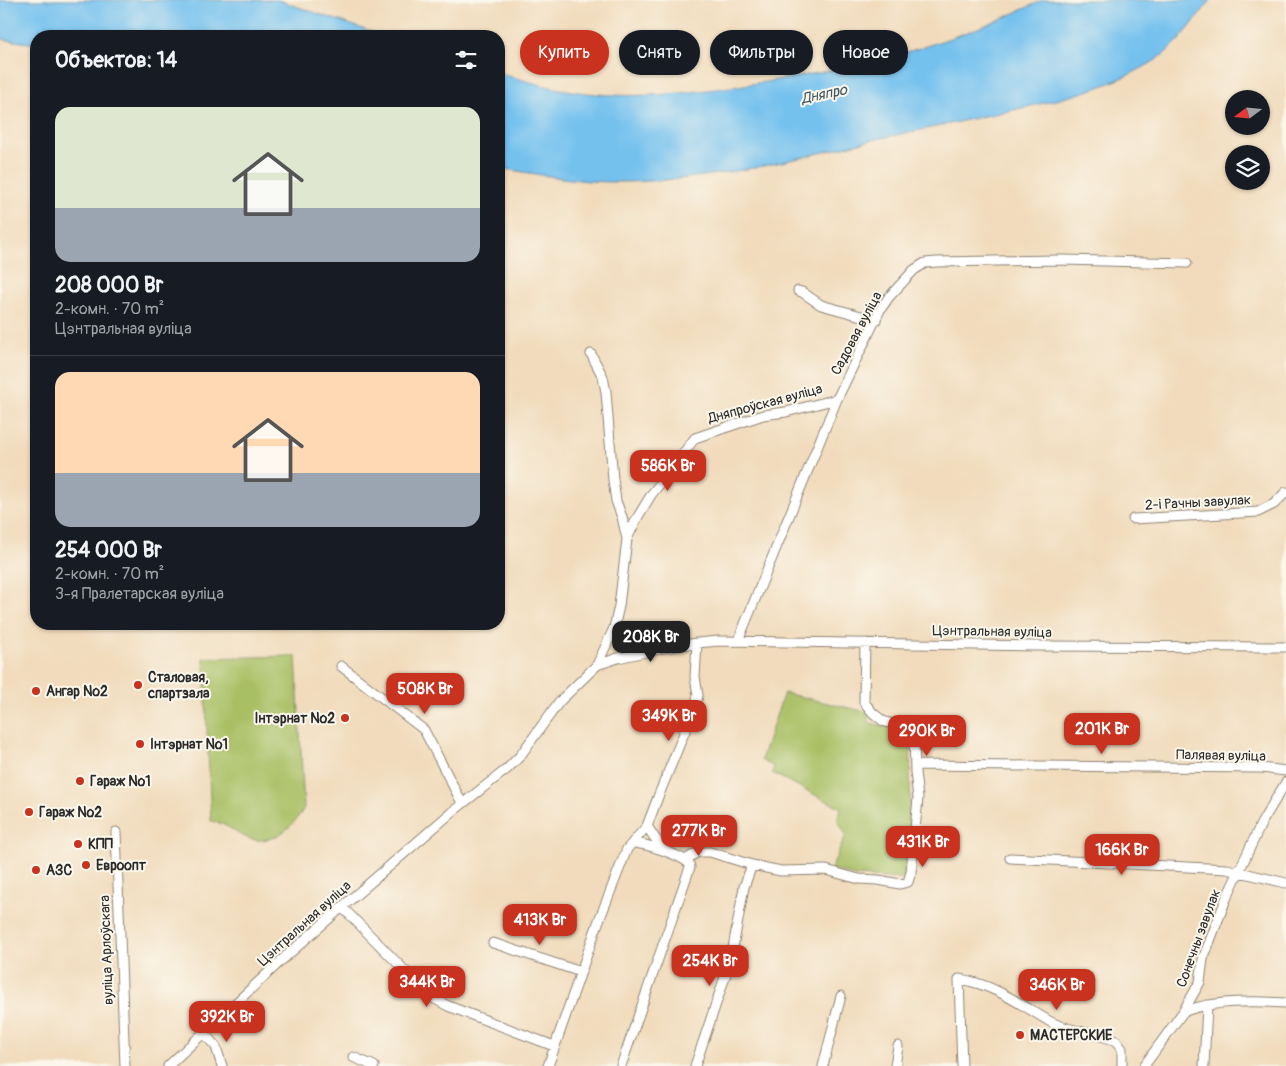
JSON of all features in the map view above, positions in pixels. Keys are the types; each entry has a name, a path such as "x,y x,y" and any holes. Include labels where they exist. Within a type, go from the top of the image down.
{"street":[{"name":"Садовая вуліца","path":"738,641 837,399 885,302 914,270 921,265 931,262 1063,260 1187,263"},
{"path":"798,291 821,304 876,320"},
{"path":"591,354 603,377 606,392 612,480 627,540 619,606 614,628 597,665"},
{"name":"Дняпроўская вуліца","path":"627,540 636,520 651,496 695,438 762,415 786,412 837,399"},
{"name":"2-і Рачны завулак","path":"1133,519 1258,512 1274,504 1286,492"},
{"name":"Цэнтральная вуліца","path":"168,1066 342,907 462,803 507,769 520,756 559,702 597,665 635,654 697,643 738,641 1035,646 1286,647"},
{"path":"548,1066 581,972 628,849 647,826 696,704 698,695 696,677 697,643"},
{"path":"685,860 698,852 710,852 752,865 781,871 826,870 859,879 900,884 908,882 911,872 918,798 914,731 883,721 864,702 865,643"},
{"path":"341,666 424,730 462,803"},
{"name":"Палявая вуліца","path":"915,765 1262,768 1286,771"},
{"name":"Сонечны завулак","path":"1144,1066 1184,1012 1200,982 1203,959 1226,899 1262,822 1286,782"},
{"path":"647,826 669,854"},
{"name":"вуліца Арлоўскага","path":"116,832 125,1066"},
{"path":"621,1066 690,867 689,863 685,860 633,843"},
{"path":"1010,858 1227,869 1286,883"},
{"path":"696,1066 731,960 738,911 752,865"},
{"path":"342,907 431,997 448,1006 554,1046"},
{"path":"493,943 581,972"},
{"path":"962,1066 959,979 971,981 1001,992 1058,1024 1116,1041 1122,1049 1122,1066"},
{"path":"823,1066 841,996"},
{"path":"1184,1012 1207,1005 1263,1002 1286,1004"},
{"path":"1204,1066 1207,1005"},
{"path":"204,1033 216,1046 222,1066"},
{"path":"895,1066 898,1046"},
{"path":"353,1056 374,1066"}],"green space":[{"path":"296,656 304,808 293,823 279,835 262,840 253,839 211,821 204,658"},
{"path":"784,693 867,712 871,723 911,732 910,805 904,879 855,876 831,869 846,835 838,821 841,808 772,773 774,767 761,760"}],"water":[{"path":"0,0 278,0 366,30 30,30 30,43 0,39"},
{"name":"Дняпро","path":"1043,0 1211,0 1176,43 1151,63 1108,84 1038,105 869,141 782,162 699,176 657,181 601,182 505,169 505,75 554,88 606,95 681,93 719,89 823,72 823,75 908,75 908,52 967,32"}],"place":[{"name":"Сталовая, спартзала","path":"138,685"},
{"name":"Ангар №2","path":"36,691"},
{"name":"Інтэрнат №2","path":"345,718"},
{"name":"Інтэрнат №1","path":"140,744"},
{"name":"Гараж №1","path":"80,781"},
{"name":"Гараж №2","path":"29,812"},
{"name":"КПП","path":"78,844"},
{"name":"Евроопт","path":"86,865"},
{"name":"АЗС","path":"36,870"},
{"name":"МАСТЕРСКИЕ","path":"1020,1035"}]}
